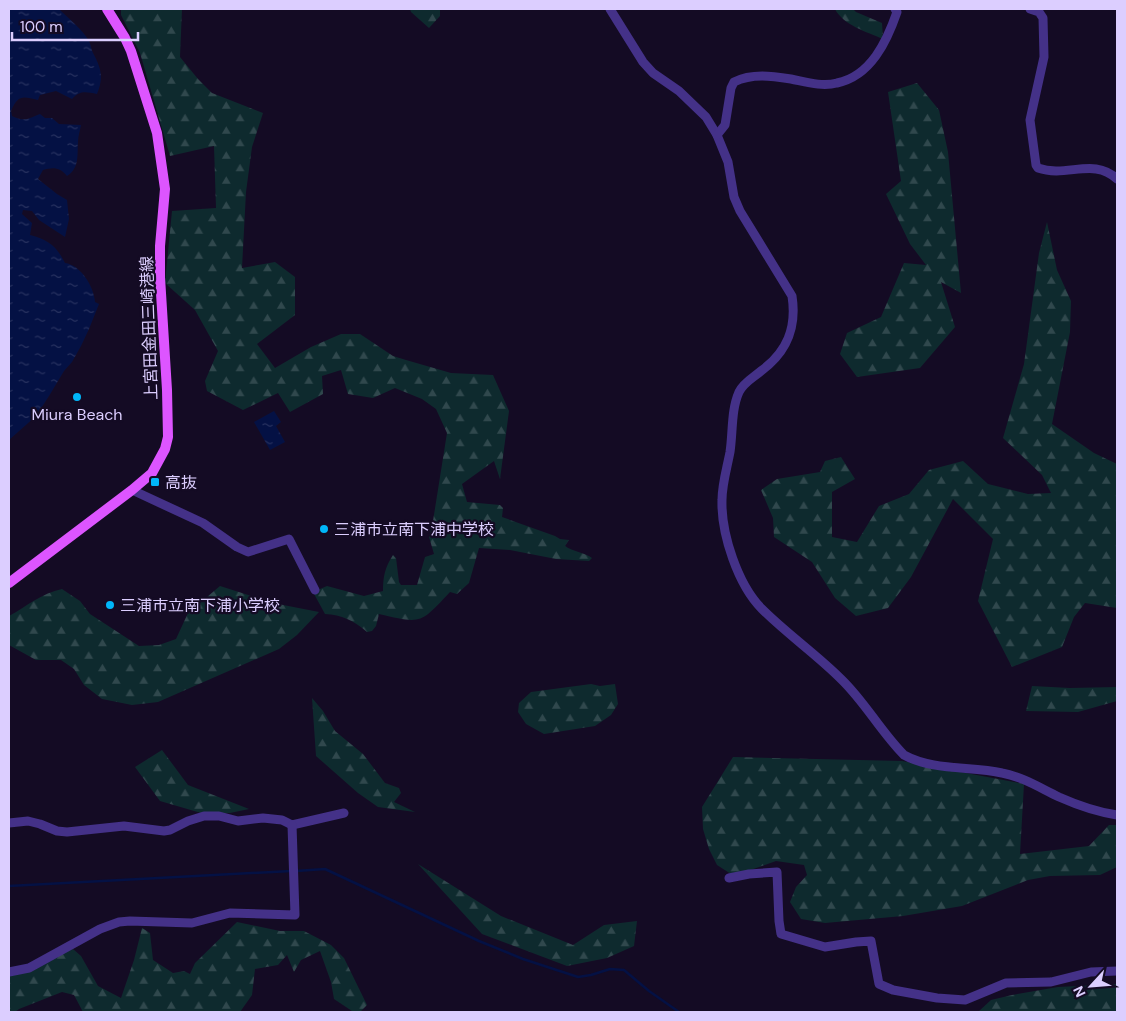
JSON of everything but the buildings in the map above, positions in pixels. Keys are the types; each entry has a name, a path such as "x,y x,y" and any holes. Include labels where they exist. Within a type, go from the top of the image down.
{"main road":[{"name":"上宮田金田三崎港線","path":"9,583 152,473 165,449 168,437 160,277 160,246 165,189 157,133 131,51 107,9"}],"street":[{"path":"610,9 643,62 653,73 694,104 706,117 717,135 728,162 734,197 740,211 792,296 795,312 785,347 770,365 744,384 740,390 734,412 732,441 722,490 723,521 744,583 761,608 842,680 904,755 936,765 1001,773 1016,777 1092,810 1117,814"},
{"path":"1030,9 1040,10 1043,18 1044,57 1030,120 1036,165 1038,168 1055,172 1096,168 1110,172 1117,179"},
{"path":"717,135 725,125 731,88 734,82 754,76 828,84 844,81 860,72 882,49 899,10"},
{"path":"132,490 202,523 237,548 248,552 289,539 315,590"},
{"path":"9,823 28,822 40,824 57,831 68,832 124,826 164,831 188,821 212,815 238,821 263,818 282,820 292,825 344,813"},
{"path":"9,972 29,968 100,929 118,922 192,923 230,913 295,915 292,825"},
{"path":"729,878 777,872 781,934 825,947 871,941 879,984 893,990 965,1000 1006,983 1051,982 1091,972 1117,971"}],"green space":[{"path":"121,9 182,9 180,57 212,93 263,113 252,147 246,192 242,268 275,262 295,277 295,315 257,344 275,368 311,347 341,334 360,334 393,356 451,373 493,375 509,411 500,479 494,461 462,484 467,502 500,505 503,508 502,517 560,539 569,540 565,546 571,550 586,554 592,558 589,561 556,559 510,550 479,548 469,583 457,594 450,592 426,616 419,619 404,619 379,614 376,626 372,631 367,632 347,619 325,614 313,592 327,586 364,596 383,591 385,572 393,555 396,558 401,585 417,585 425,557 434,554 429,537 447,433 436,409 422,399 395,388 373,398 348,394 341,370 322,376 323,394 290,412 278,393 243,410 207,391 205,381 218,351 195,310 165,283 172,211 216,208 214,146 170,156 140,53 121,15"},
{"path":"410,9 440,9 440,16 429,28"},
{"path":"835,9 853,9 882,23 883,39 849,24"},
{"path":"917,83 939,110 948,152 961,293 941,282 955,327 920,368 857,377 840,354 847,333 881,317 904,263 926,265 910,244 886,194 901,181 888,92"},
{"path":"1047,222 1057,270 1071,301 1070,332 1052,424 1094,453 1117,464 1117,608 1085,603 1074,617 1062,647 1012,667 978,601 993,539 953,499 911,577 888,608 856,616 835,598 812,562 774,537 773,518 761,490 777,479 820,472 825,461 841,457 855,479 832,492 832,537 857,542 879,506 909,494 929,470 963,461 988,484 1028,494 1051,493 1042,475 1003,438 1024,364 1039,253"},
{"path":"220,586 273,603 319,612 297,635 279,649 158,702 132,705 102,699 84,685 74,669 61,660 36,660 9,645 9,616 41,597 62,589 80,601 90,614 139,646 159,645 176,639 188,613"},
{"path":"591,684 600,686 615,684 618,704 611,715 595,726 544,734 526,724 518,712 519,703 531,692"},
{"path":"1032,686 1070,688 1117,687 1117,701 1078,712 1026,711"},
{"path":"312,698 323,711 335,731 363,754 385,783 399,788 401,793 394,802 415,812 378,807 358,793 316,756"},
{"path":"162,750 188,785 249,809 230,813 201,813 160,801 135,767"},
{"path":"733,757 902,761 1024,784 1020,854 1089,846 1109,825 1117,825 1117,867 1100,875 1050,876 1028,880 962,906 903,916 825,923 801,919 790,902 796,887 807,875 804,865 776,861 745,872 731,874 717,865 709,849 703,829 702,807"},
{"path":"418,864 501,916 573,945 604,925 637,921 634,946 607,958 567,966 482,934"},
{"path":"237,922 280,931 304,931 331,945 344,958 367,1005 360,1012 352,1011 334,999 331,982 320,951 301,960 294,972 287,955 278,965 255,969 252,995 240,1012 83,1012 74,995 62,992 15,1012 9,1012 9,976 73,949 81,956 98,986 121,998 134,960 142,928 150,933 153,960 173,973 184,971 190,974 195,963"},
{"path":"1117,984 1117,1012 978,1012 991,1000 1012,995 1058,987"}],"water":[{"path":"9,9 59,9 79,28 89,41 100,68 101,78 97,94 81,93 72,99 56,91 40,95 38,100 18,99 11,111 12,116 20,119 40,114 45,118 52,118 59,124 81,125 76,165 71,173 67,176 59,169 47,169 43,170 38,179 67,200 69,219 65,237 39,220 32,211 23,210 22,214 32,223 30,235 51,244 65,263 81,272 92,290 95,302 99,304 72,362 64,371 36,416 9,440"},
{"path":"274,411 281,422 276,426 285,442 270,450 254,422"}],"waterway":[{"path":"296,871 325,869 479,941 523,959 578,977 610,969 624,970 649,991 679,1012"},
{"path":"9,886 291,871"}],"place":[{"name":"Miura Beach","path":"77,397"},
{"name":"高抜","path":"155,482"},
{"name":"三浦市立南下浦中学校","path":"324,529"},
{"name":"三浦市立南下浦小学校","path":"110,605"}]}
